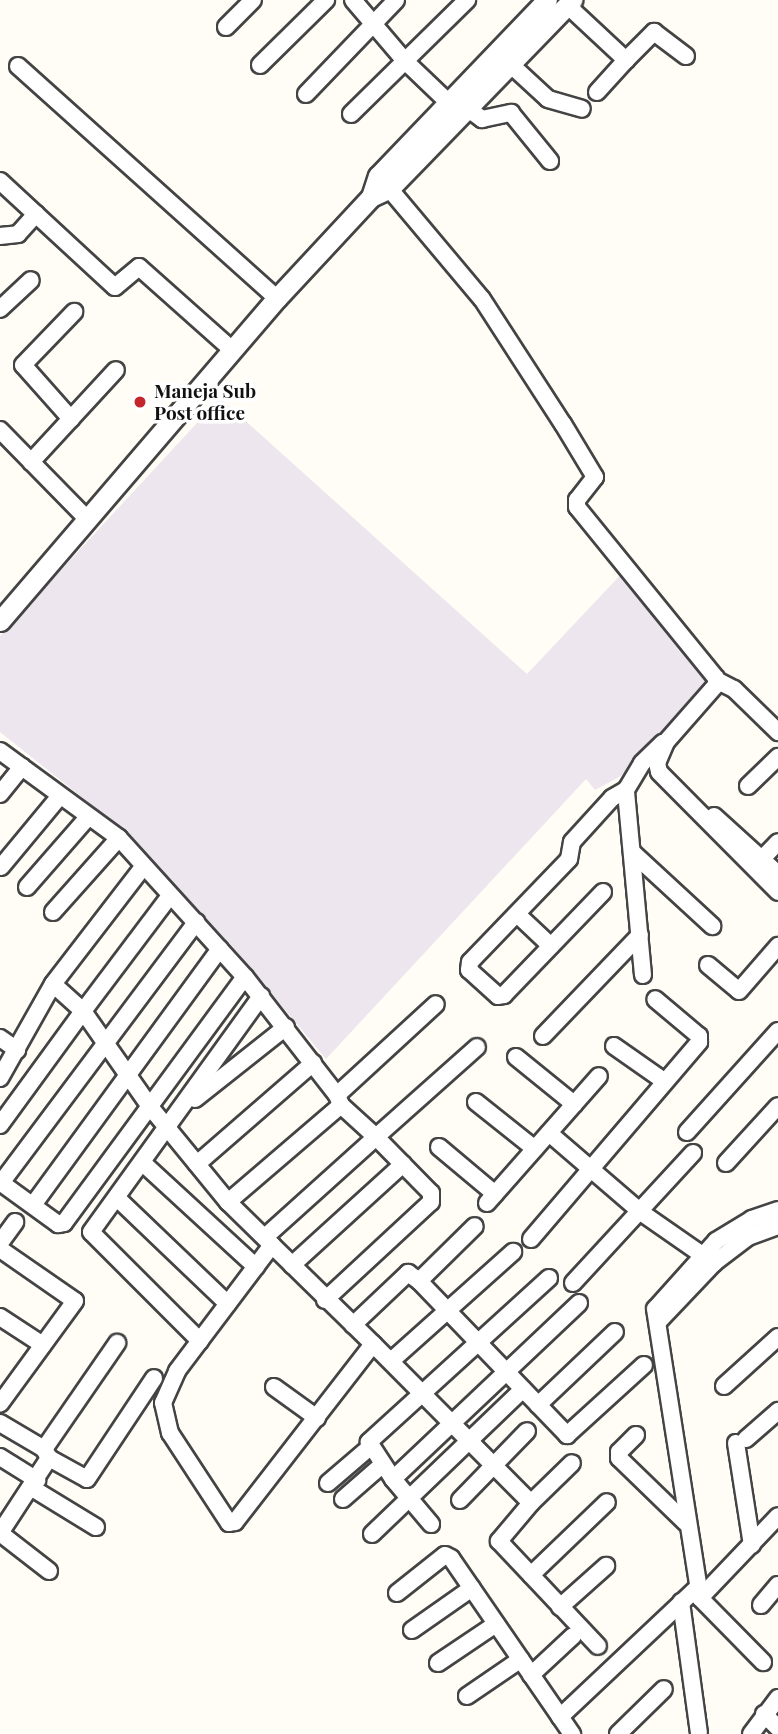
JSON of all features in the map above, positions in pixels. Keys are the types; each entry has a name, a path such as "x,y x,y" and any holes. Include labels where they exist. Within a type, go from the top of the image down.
{"street":[{"path":"226,27 253,0"},
{"path":"260,65 326,0"},
{"path":"353,0 376,21 405,61 458,105 482,119 511,113 550,162"},
{"path":"306,94 396,0"},
{"path":"351,114 467,0"},
{"path":"0,621 231,349 458,105 547,0"},
{"path":"458,105 509,63 570,3 626,60"},
{"path":"597,92 654,32 686,56"},
{"path":"509,63 548,99 582,109"},
{"path":"18,66 277,298"},
{"path":"0,181 115,286 139,267 231,349"},
{"path":"384,182 482,299 595,477 578,500 578,507 718,681 734,689 778,732"},
{"path":"0,236 18,234 36,214"},
{"path":"0,309 31,280"},
{"path":"71,419 23,365 74,312"},
{"path":"32,463 116,370"},
{"path":"0,430 88,520"},
{"path":"603,892 504,995 498,996 468,966 569,859 572,842 612,798 626,790 642,763 663,748 718,681"},
{"path":"663,748 657,763 663,780 757,863 778,892"},
{"path":"0,751 118,838 169,897 197,922 246,977 339,1100 431,1193 431,1202 325,1300"},
{"path":"748,786 778,757"},
{"path":"0,794 23,768"},
{"path":"626,790 643,975"},
{"path":"1,867 60,796"},
{"path":"27,887 88,817"},
{"path":"53,912 118,838"},
{"path":"757,863 778,842"},
{"path":"633,853 712,926"},
{"path":"757,863 778,874"},
{"path":"0,1078 53,984 143,867"},
{"path":"0,1125 169,897"},
{"path":"518,915 551,946"},
{"path":"197,922 1,1182 58,1224 64,1223 246,977"},
{"path":"543,1036 640,935"},
{"path":"708,965 739,991 778,946"},
{"path":"33,1205 220,949"},
{"path":"53,984 83,1010 151,1108 228,1202 325,1300 424,1393 492,1466 531,1503"},
{"path":"200,1341 92,1234 261,996"},
{"path":"531,1239 590,1168 644,1112 664,1081 700,1038 654,999"},
{"path":"228,1202 339,1100 436,1004"},
{"path":"180,1111 286,1027"},
{"path":"687,1132 778,1031"},
{"path":"0,1038 17,1050"},
{"path":"614,1046 664,1081"},
{"path":"373,1344 235,1522 229,1523 170,1433 162,1414 177,1370 256,1267 269,1241 376,1137 477,1047"},
{"path":"516,1057 574,1104"},
{"path":"197,1164 313,1063"},
{"path":"439,1147 491,1198 599,1076"},
{"path":"476,1102 535,1149"},
{"path":"726,1163 778,1106"},
{"path":"549,1133 642,1213 708,1259"},
{"path":"573,1283 642,1213 693,1153"},
{"path":"144,1164 256,1267"},
{"path":"292,1265 403,1164"},
{"path":"117,1198 228,1304"},
{"path":"763,1662 698,1594 658,1322 730,1230 778,1210"},
{"path":"0,1243 15,1222"},
{"path":"419,1281 475,1226"},
{"path":"708,1259 748,1237 778,1227"},
{"path":"0,1249 75,1301 43,1345 5,1386 0,1404"},
{"path":"391,1362 513,1252"},
{"path":"353,1325 408,1273 419,1281 538,1405 571,1434 644,1364"},
{"path":"431,1524 382,1465 369,1442 549,1278"},
{"path":"393,1479 579,1303"},
{"path":"0,1317 43,1345"},
{"path":"538,1405 615,1332"},
{"path":"724,1386 778,1337"},
{"path":"49,1571 0,1533 35,1484 47,1454 117,1343"},
{"path":"0,1423 87,1479 154,1378"},
{"path":"274,1387 317,1418"},
{"path":"372,1534 523,1389"},
{"path":"752,1545 741,1441 778,1411"},
{"path":"460,1500 527,1431"},
{"path":"636,1435 619,1452 619,1458 686,1523"},
{"path":"328,1483 370,1447"},
{"path":"0,1457 96,1527"},
{"path":"572,1463 531,1503 499,1541 598,1646"},
{"path":"343,1499 382,1465"},
{"path":"531,1575 607,1502"},
{"path":"560,1717 681,1602 698,1594 752,1545 778,1516"},
{"path":"397,1593 445,1555 472,1588 572,1734"},
{"path":"561,1607 606,1566"},
{"path":"761,1605 778,1585"},
{"path":"412,1630 472,1588"},
{"path":"681,1602 699,1733"},
{"path":"438,1663 496,1623"},
{"path":"531,1675 573,1636"},
{"path":"467,1696 521,1659"},
{"path":"618,1734 664,1689"},
{"path":"751,1734 778,1698"},
{"path":"764,1714 778,1728"}],"shaded area":[{"path":"220,398 527,674 627,568 714,678 709,691 621,776 595,790 586,779 326,1059 232,946 98,810 0,732 0,636"}],"place":[{"name":"Maneja Sub Post office","path":"140,402"}]}
